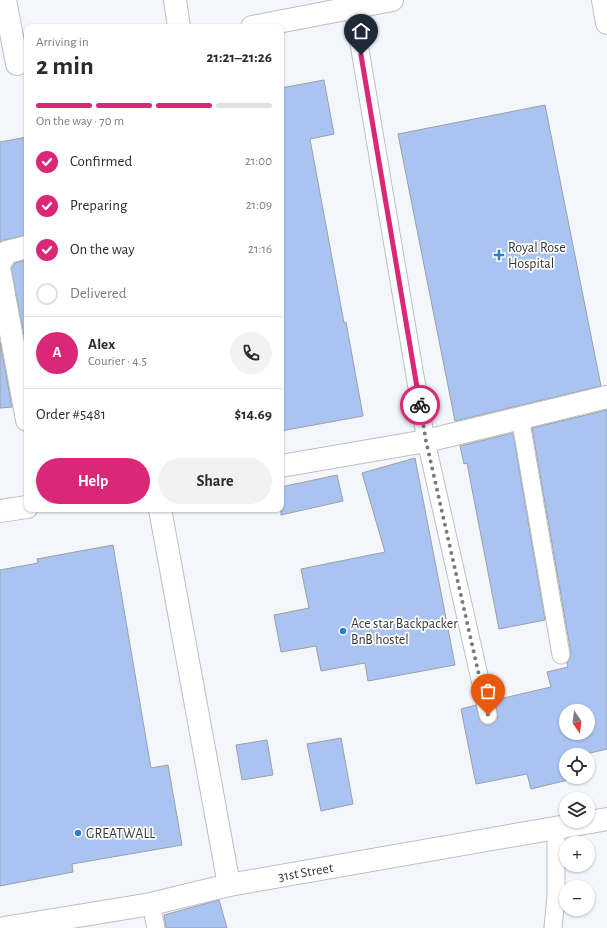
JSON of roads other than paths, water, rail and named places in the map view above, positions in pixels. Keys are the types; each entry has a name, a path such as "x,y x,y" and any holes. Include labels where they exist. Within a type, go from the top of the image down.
{"street":[{"path":"5,0 15,66"},
{"path":"175,0 179,24"},
{"path":"265,24 352,4 392,0"},
{"path":"603,0 607,23"},
{"path":"0,263 7,252 24,248"},
{"path":"0,273 24,404"},
{"path":"284,465 426,441 607,397"},
{"path":"0,511 24,507"},
{"path":"161,512 229,885"},
{"name":"31st Street","path":"4,928 151,904 229,885 607,819"}],"lane":[{"path":"352,4 426,441 488,715"},
{"path":"520,417 561,655"},
{"path":"553,928 556,896 556,829"},
{"path":"151,904 156,928"}],"place":[{"name":"Royal Rose Hospital","path":"499,255"},
{"name":"Ace star Backpacker BnB hostel","path":"343,631"},
{"name":"GREATWALL","path":"78,833"}]}
